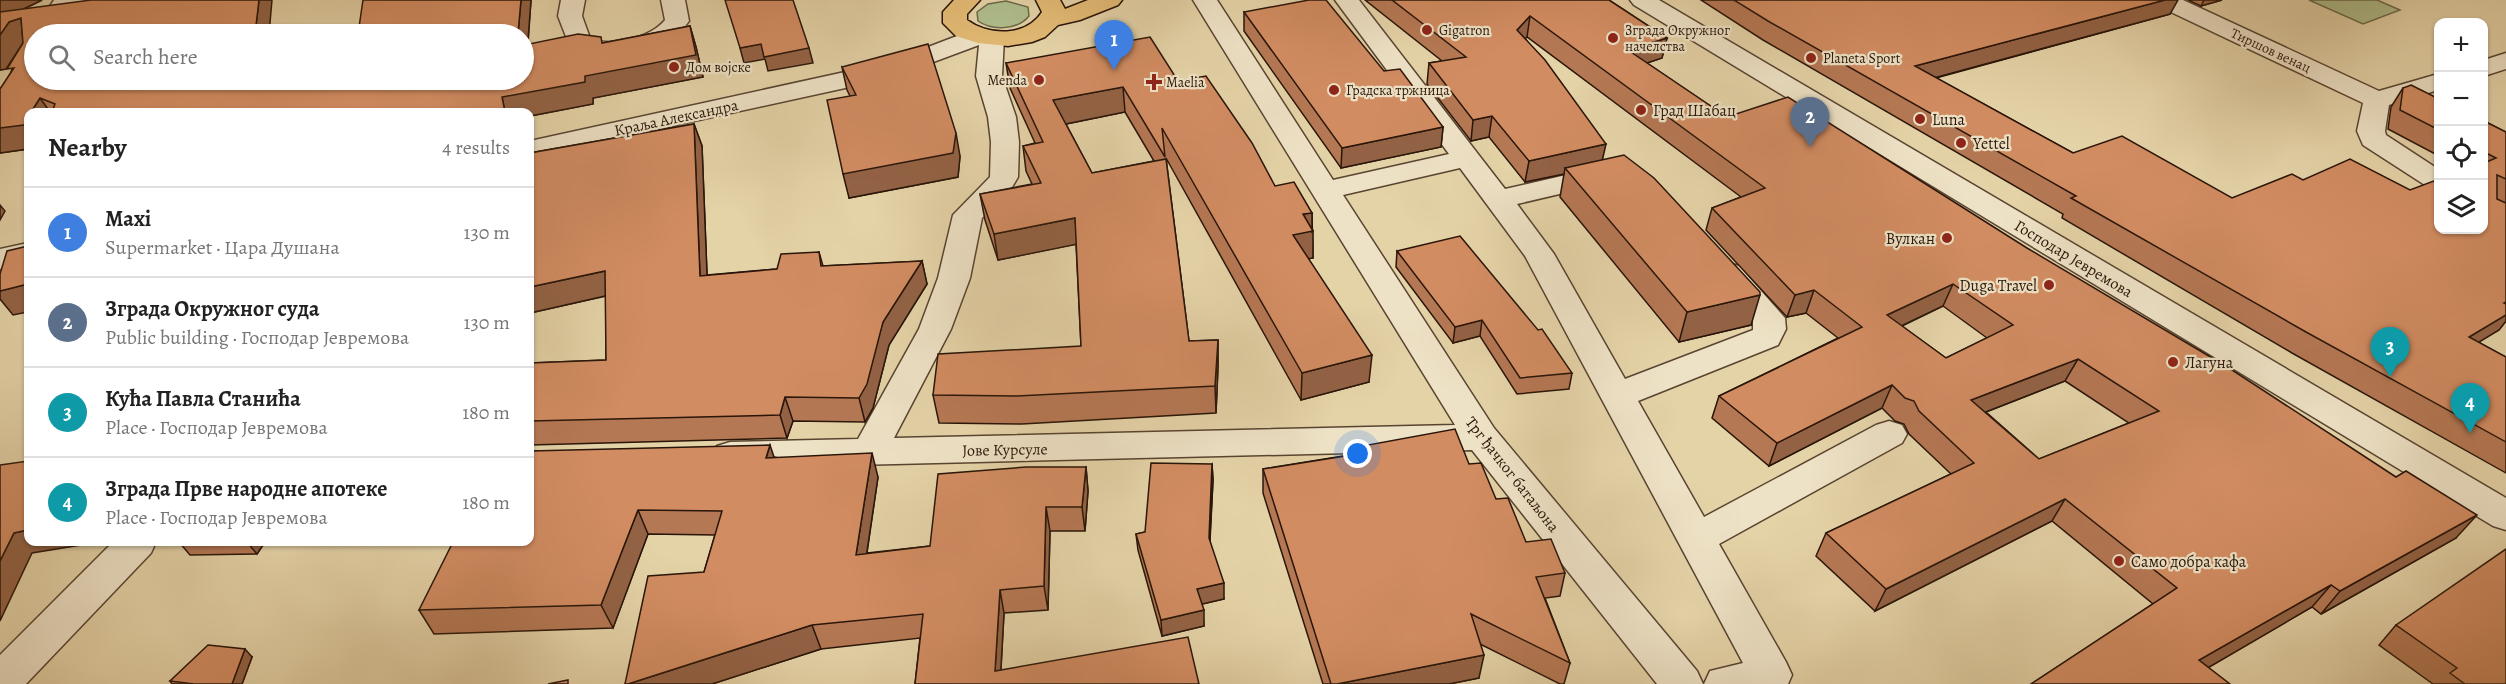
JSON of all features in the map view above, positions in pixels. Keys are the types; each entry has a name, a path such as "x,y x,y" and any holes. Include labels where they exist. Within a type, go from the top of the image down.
{"main road":[{"path":"954,7 956,23 962,29 985,37 1014,38 1030,33 1050,10 1071,15 1110,0"}],"street":[{"path":"573,0 570,16 579,42 595,49 620,47 662,37 672,30 677,21 674,0"},
{"name":"Трг ђачког батаљона","path":"1204,0 1481,437 1683,684"},
{"path":"1347,0 1539,254 1774,680 1725,684"},
{"name":"Господар Јевремова","path":"1642,0 2506,516"},
{"name":"Тиршов венац","path":"2164,0 2390,97"},
{"path":"54,24 82,7"},
{"name":"Краља Александра","path":"822,85 907,48 954,7"},
{"path":"20,24 24,24"},
{"path":"869,452 935,329 954,278 968,215 998,188 1004,177 1005,142 1002,117 989,76 985,37"},
{"name":"Краља Александра","path":"534,148 822,85 911,62 985,37"},
{"path":"2488,67 2506,61"},
{"path":"2434,84 2390,97 2371,131 2373,139 2437,180"},
{"path":"1324,191 1467,159"},
{"path":"1497,200 1622,168"},
{"path":"1617,396 1766,337 1770,329 1769,318 1706,250"},
{"path":"0,259 24,254"},
{"path":"1696,539 1888,434"},
{"name":"Јове Курсуле","path":"693,456 1481,437"},
{"path":"0,683 133,546"}],"green space":[{"path":"2309,0 2377,0 2400,10 2363,24"},
{"path":"1006,1 1028,7 1029,16 1018,24 1005,28 997,28 978,21 977,12 988,4"}],"building":[{"path":"91,0 259,0 256,24 24,24 24,90 534,90 534,43 578,34 601,37 602,43 690,26 696,55 585,76 585,82 502,97 504,108 54,108 55,104 40,98 34,108 24,108 24,125 0,128 0,89 14,68 7,69 23,43 21,18 9,22 0,35 0,12"},
{"path":"363,0 521,0 519,24 359,24"},
{"path":"725,0 793,0 809,48 764,57 761,44 740,48"},
{"name":"Градска тржница","path":"1309,0 1326,0 1384,71 1400,69 1443,127 1342,148 1244,12"},
{"path":"1392,0 1609,0 1667,38 1628,50 1727,117 1788,97 2027,248 2229,368 2396,477 2406,471 2477,515 2340,591 2331,585 2199,660 2230,684 2031,684 2177,588 2065,499 1886,589 1826,533 1974,463 1919,411 1914,401 1905,398 1892,385 1777,443 1719,396 1862,327 1814,290 1795,295 1712,208 1765,188 1530,16 1517,30 1545,60 1606,144 1529,161 1492,116 1473,120 1429,63 1466,57","holes":["1953,284 2013,325 1946,358 1887,315","2078,359 2159,411 2039,459 1971,400"]},
{"path":"1734,0 2165,0 1915,66 2073,153 2122,136 2232,198 2292,174 2303,180 2350,159 2410,190 2434,181 2434,234 2488,234 2488,161 2496,158 2488,154 2488,123 2506,132 2506,179 2497,175 2497,199 2506,203 2506,302 2504,303 2506,304 2506,315 2469,337 2506,357 2506,442 2306,332 2071,198 2076,196"},
{"path":"1150,37 1178,81 1206,76 1252,143 1275,186 1294,182 1312,213 1303,214 1313,231 1293,235 1372,355 1302,373 1162,128 1165,157 1123,87 1053,100 1092,173 1166,159 1189,341 1218,340 1215,386 1017,396 933,395 938,354 1081,346 1075,218 994,234 980,194 1041,183 1023,146 1043,142 1006,63"},
{"path":"928,44 956,133 953,153 843,174 827,100 856,95 842,67"},
{"path":"2411,85 2434,96 2434,127 2400,110 2403,88"},
{"path":"694,124 700,276 777,269 781,254 819,252 821,266 922,261 883,322 867,384 859,398 785,397 780,415 534,421 534,363 606,360 605,271 534,286 534,152"},
{"path":"1624,155 1654,178 1760,292 1760,295 1687,312 1565,168"},
{"path":"1460,236 1538,330 1542,329 1572,373 1520,378 1482,320 1455,327 1397,251"},
{"path":"24,247 24,285 0,291 0,274 7,251"},
{"path":"1455,429 1469,464 1481,463 1496,499 1508,498 1526,542 1551,539 1565,573 1536,577 1570,663 1471,614 1484,655 1331,684 1263,469 1371,452 1368,445"},
{"path":"770,445 766,458 872,453 856,555 930,546 938,474 1026,467 1086,467 1082,507 1046,507 1044,586 1000,590 995,671 1188,637 1199,684 915,684 923,614 812,625 625,684 648,576 704,572 722,511 638,510 601,605 419,610 451,546 534,546 534,451"},
{"path":"24,462 24,531 14,533 0,561 0,465"},
{"path":"1151,463 1212,464 1209,538 1224,583 1197,589 1204,610 1161,620 1136,534 1145,532"},
{"path":"2506,549 2506,684 2465,684 2450,673 2457,668 2396,625"},
{"path":"208,645 245,649 232,684 194,684 170,681"},
{"path":"568,680 568,684 548,684"}],"place":[{"name":"Gigatron","path":"1427,30"},
{"name":"Зграда Окружног начелства","path":"1613,38"},
{"name":"Planeta Sport","path":"1811,58"},
{"name":"Дом војске","path":"674,67"},
{"name":"Maxi","path":"1114,70"},
{"name":"Menda","path":"1039,80"},
{"name":"Maelia","path":"1154,82"},
{"name":"Градска тржница","path":"1334,90"},
{"name":"Град Шабац","path":"1641,110"},
{"name":"Luna","path":"1920,119"},
{"name":"Yettel","path":"1961,143"},
{"name":"Зграда Окружног суда","path":"1810,147"},
{"name":"Вулкан","path":"1947,238"},
{"name":"Duga Travel","path":"2049,285"},
{"name":"Лагуна","path":"2173,362"},
{"name":"Кућа Павла Станића","path":"2390,377"},
{"name":"Зграда Прве народне апотеке","path":"2470,433"},
{"name":"Само добра кафа","path":"2119,561"}]}
